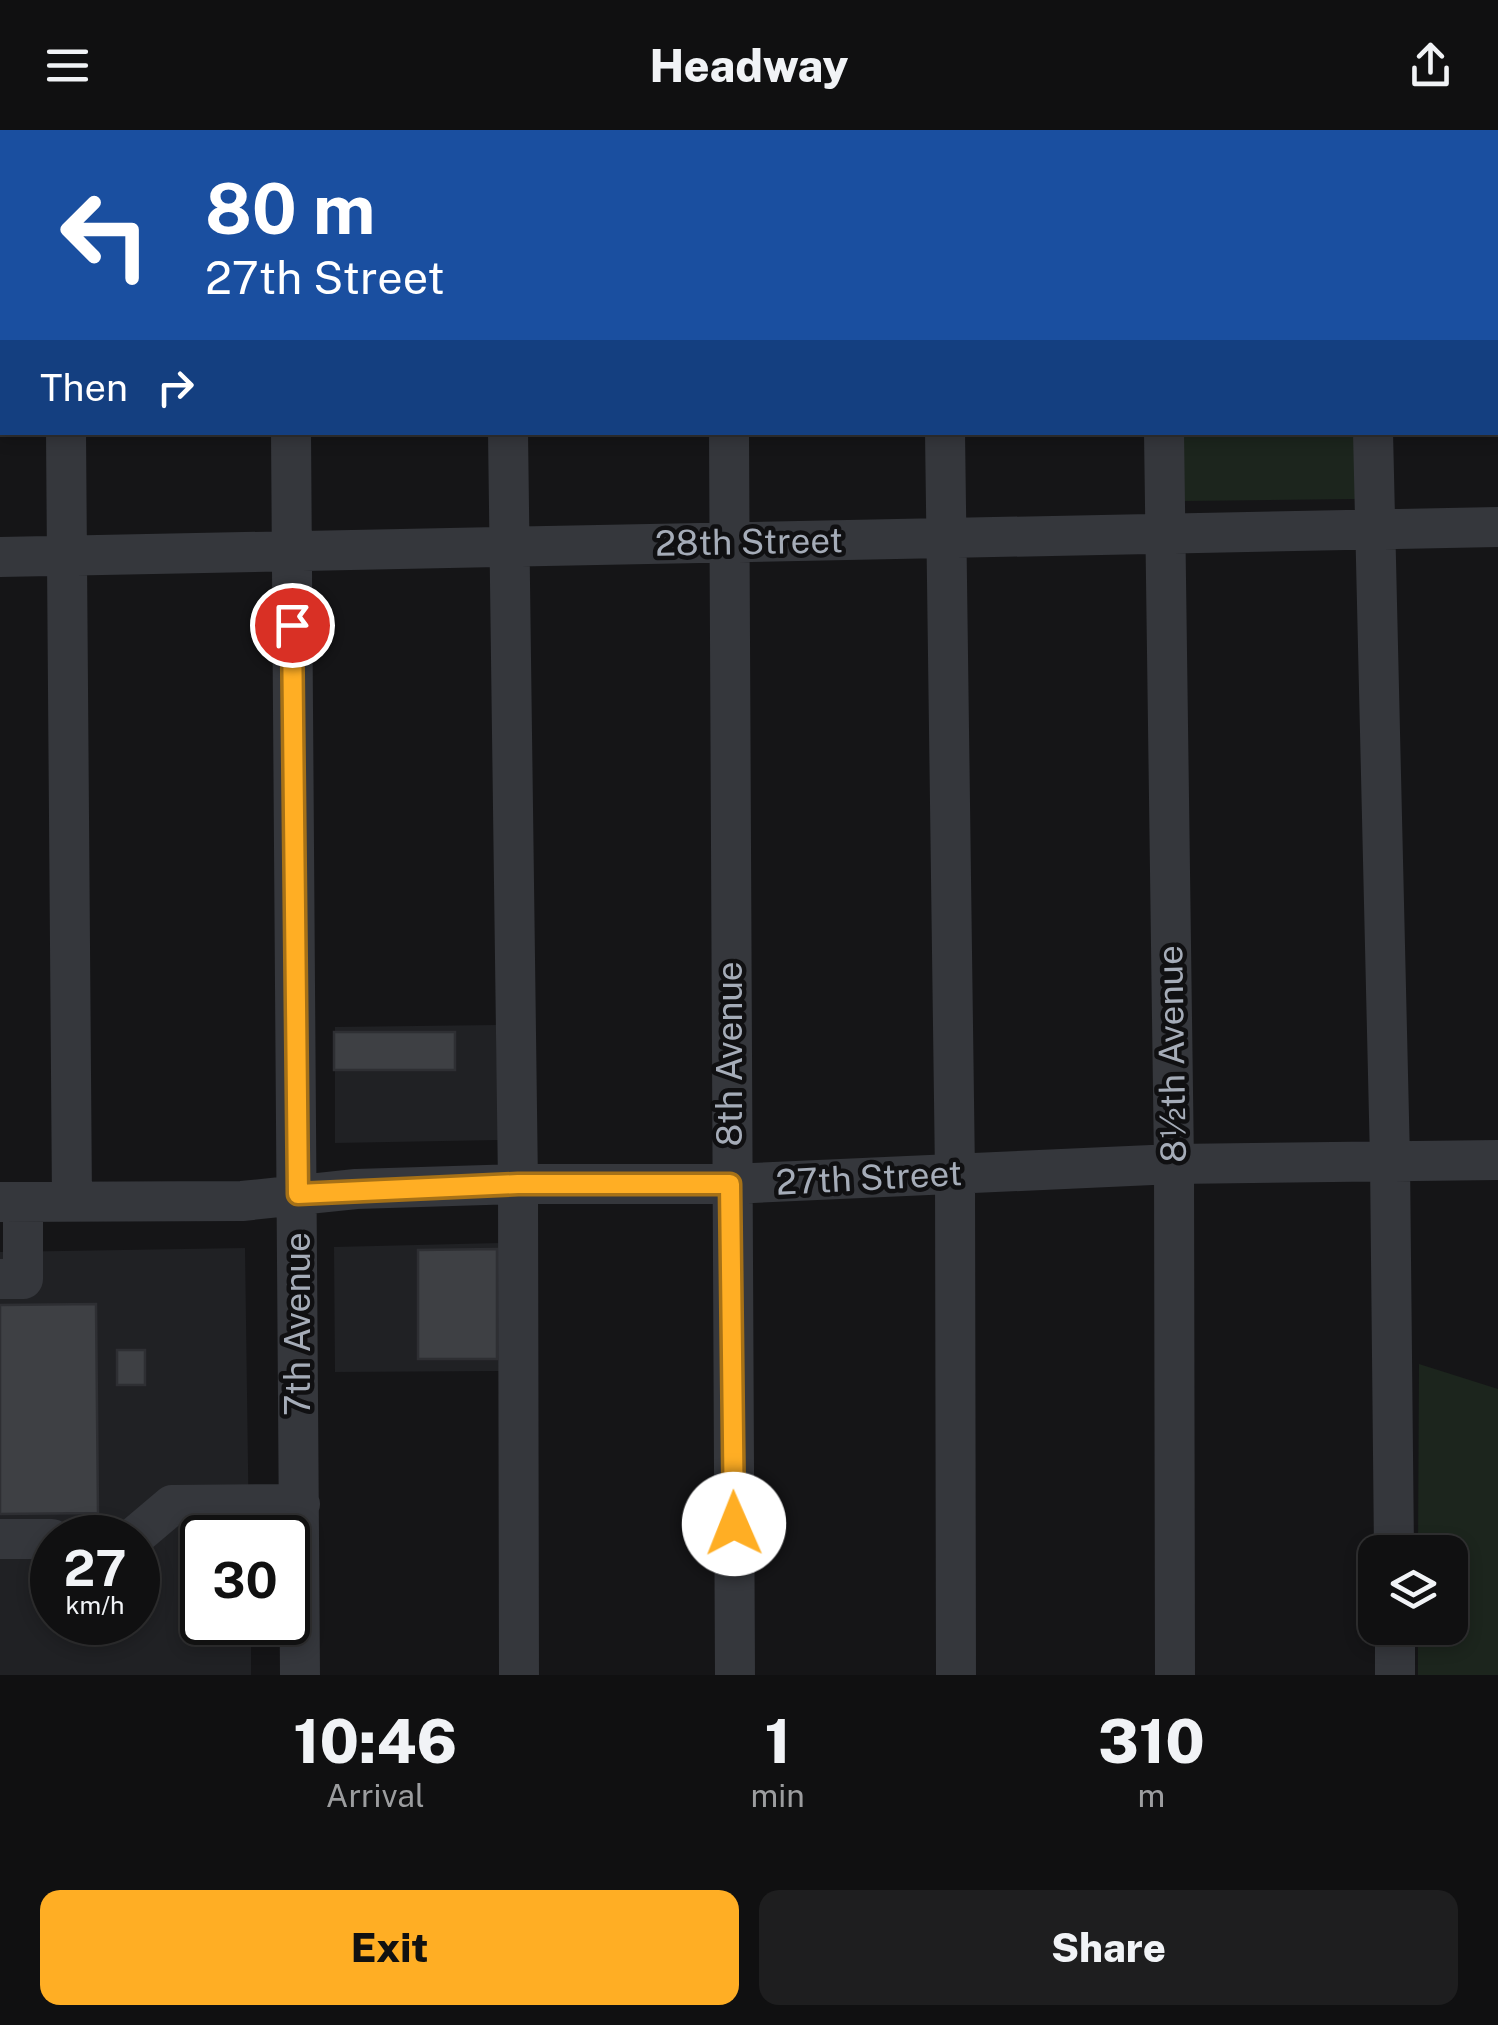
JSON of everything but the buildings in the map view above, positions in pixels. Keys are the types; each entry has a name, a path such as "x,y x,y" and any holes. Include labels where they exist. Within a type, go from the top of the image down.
{"street":[{"path":"66,435 72,1202"},
{"name":"7th Avenue","path":"290,435 300,1675"},
{"path":"508,435 518,1184 519,1675"},
{"name":"8th Avenue","path":"729,435 735,1675"},
{"path":"945,435 955,1174 956,1675"},
{"name":"8½th Avenue","path":"1164,435 1174,1164 1174,1675"},
{"path":"1373,435 1390,1160 1394,1535"},
{"name":"28th Street","path":"0,557 1498,527"},
{"name":"27th Street","path":"11,1202 242,1201 298,1194 518,1184 730,1184 1174,1164 1498,1160"},
{"path":"0,1279 23,1279 11,1202"},
{"path":"160,1517 172,1506 300,1504"},
{"path":"0,1539 30,1538"},
{"path":"1394,1645 1395,1675"}],"shaded area":[{"path":"1183,435 1355,435 1356,499 1184,501"},
{"path":"496,1025 499,1140 335,1143 335,1027"},
{"path":"499,1243 499,1371 335,1372 334,1247"},
{"path":"245,1248 249,1515 180,1515 180,1645 251,1645 251,1675 0,1675 0,1252"},
{"path":"1419,1364 1498,1389 1498,1675 1418,1675 1418,1645 1468,1645 1468,1535 1418,1535"}],"route":[{"path":"292,625 298,1194 518,1184 730,1184 734,1524"}]}
